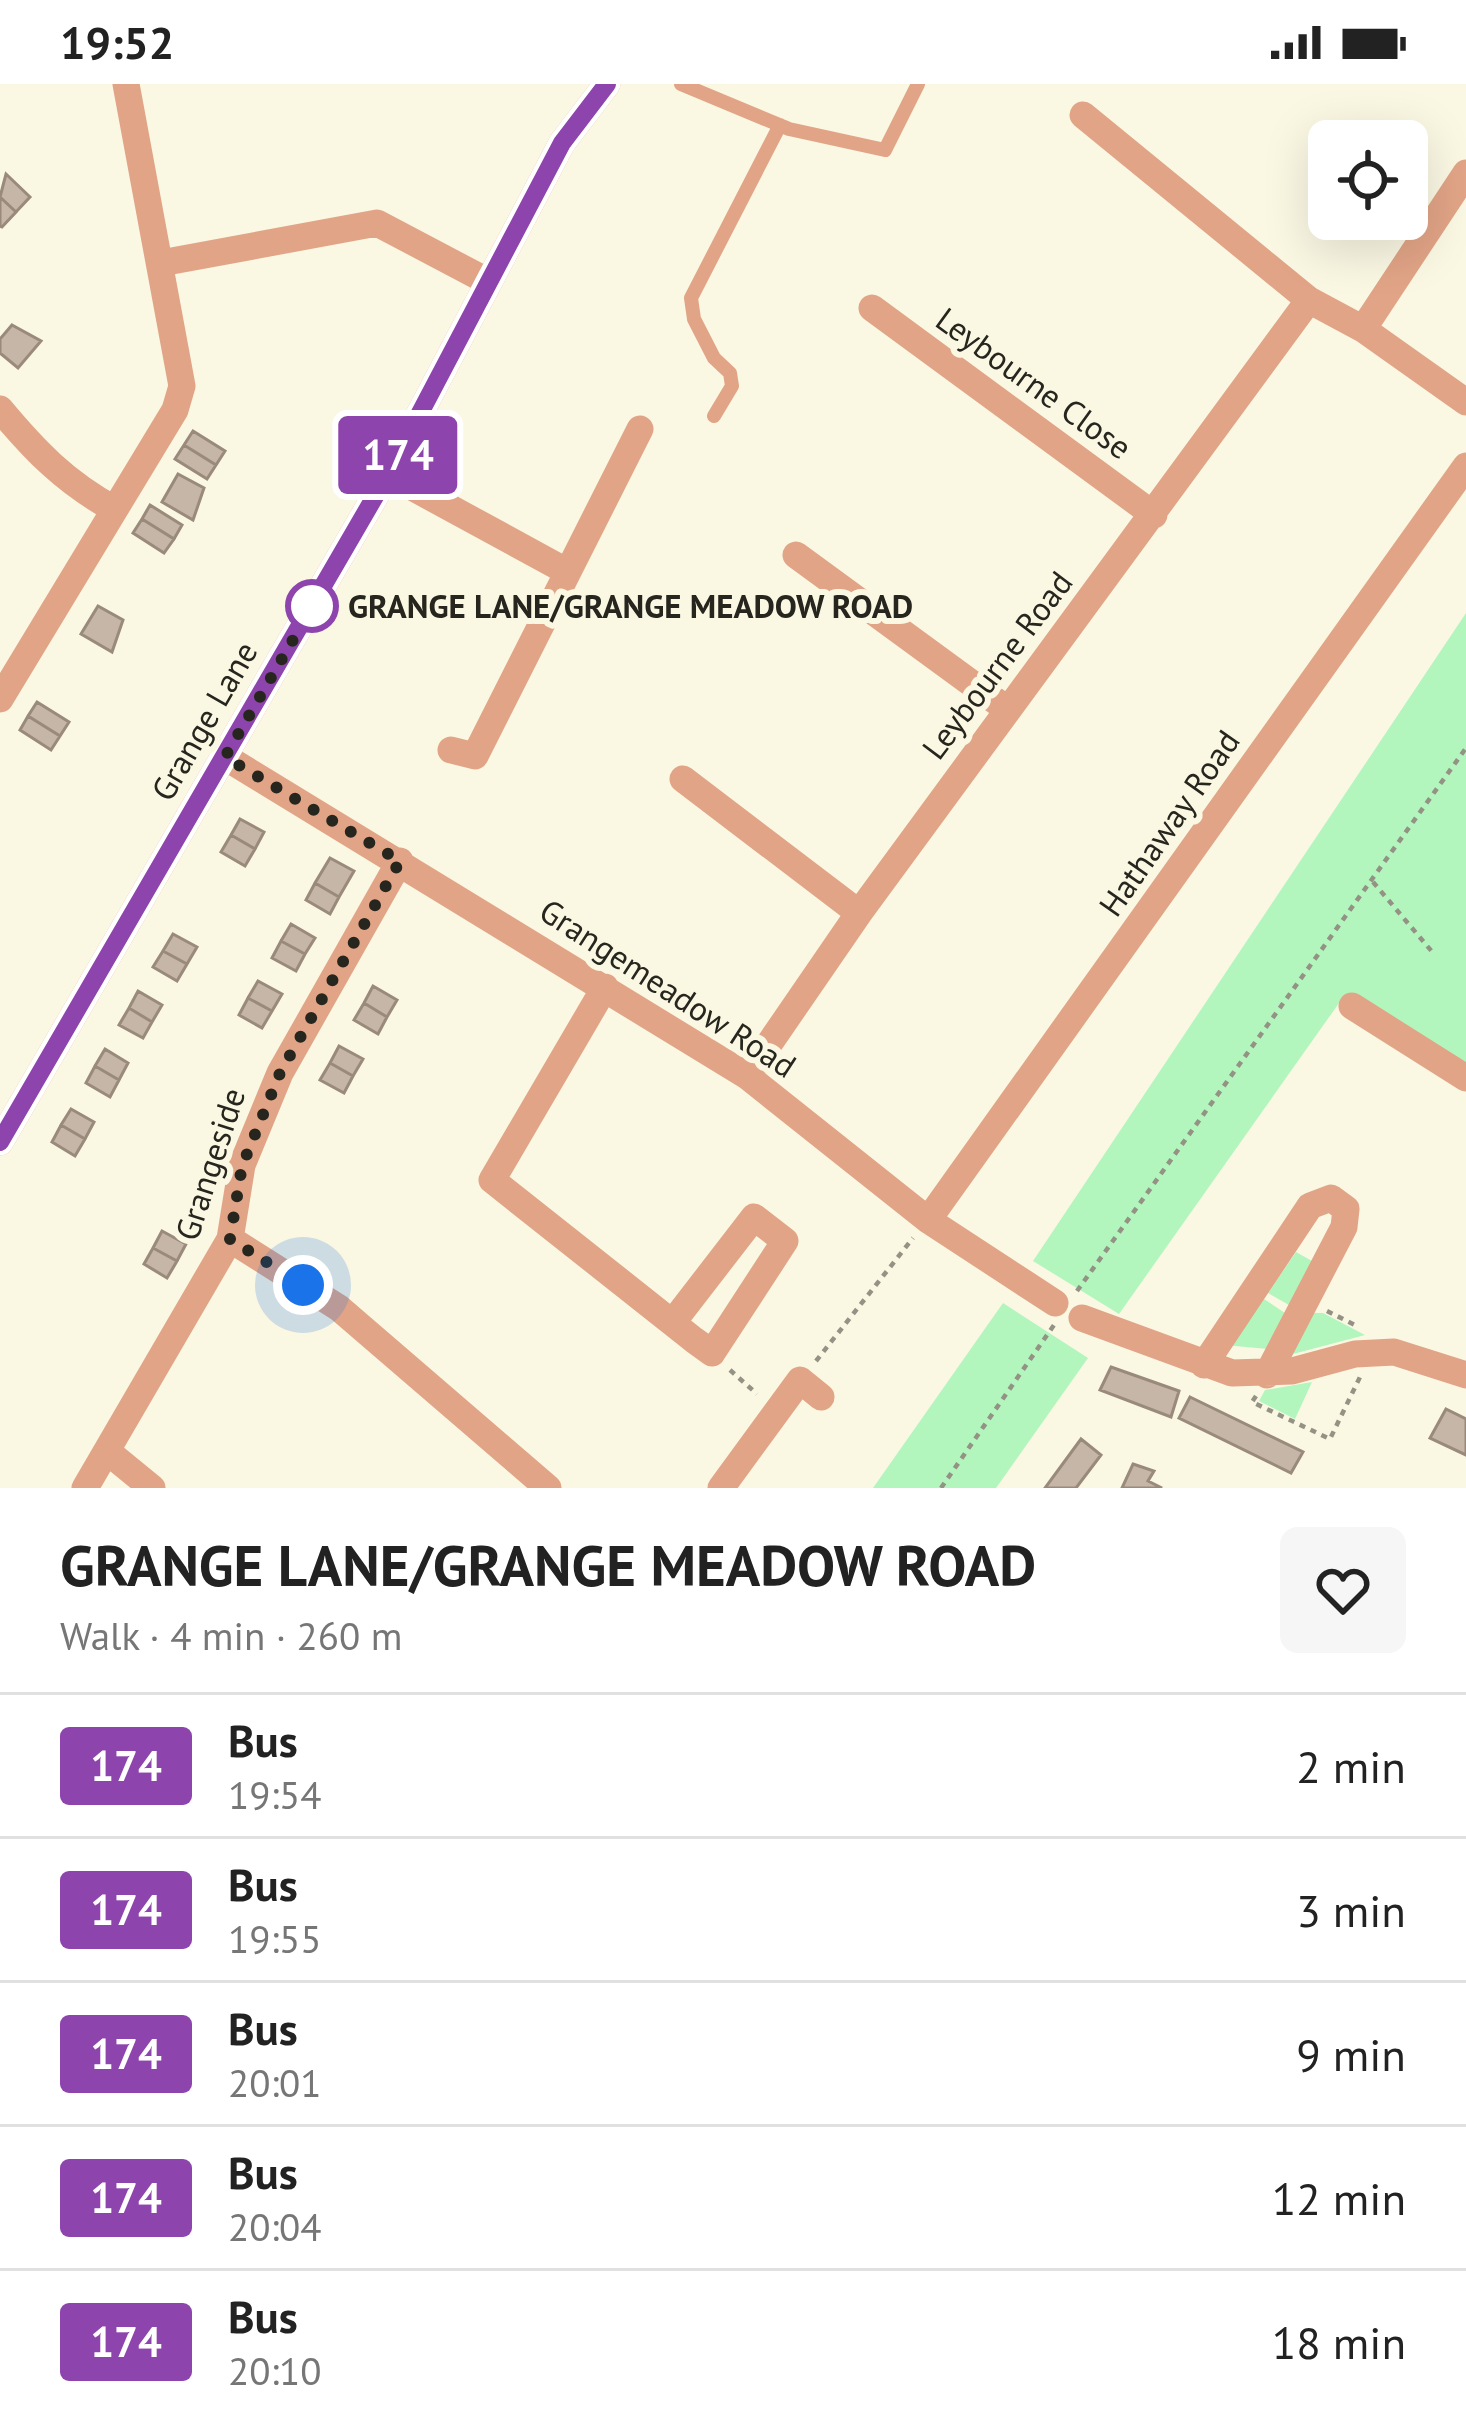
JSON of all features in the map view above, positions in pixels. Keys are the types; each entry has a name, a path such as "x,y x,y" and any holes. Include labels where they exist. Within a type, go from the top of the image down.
{"street":[{"path":"4,685 175,410 182,386 126,84"},
{"name":"Grange Lane","path":"0,1142 388,474 562,143 608,84"},
{"path":"1083,115 1309,300 1363,329 1466,402"},
{"path":"1363,329 1466,173"},
{"path":"161,263 377,223 487,281"},
{"name":"Leybourne Road","path":"747,1076 859,914 1309,300"},
{"name":"Leybourne Close","path":"872,308 1154,515"},
{"path":"0,409 28,447 72,486 114,509"},
{"path":"451,750 475,756 640,429"},
{"name":"Hathaway Road","path":"928,1220 1466,466"},
{"path":"388,474 566,571"},
{"path":"796,555 1008,710"},
{"name":"Grangemeadow Road","path":"225,757 747,1076 928,1220 1055,1303"},
{"path":"682,779 859,914"},
{"name":"Grangeside","path":"85,1488 230,1239 242,1166 280,1073 400,861"},
{"path":"604,987 492,1180 712,1353 785,1241 754,1217 673,1322"},
{"path":"1352,1006 1466,1078"},
{"path":"1204,1365 1310,1206 1331,1198 1346,1209 1344,1227 1267,1375"},
{"path":"230,1239 339,1308 548,1488"},
{"path":"1082,1318 1204,1365 1267,1375 1374,1352 1409,1355 1465,1374"},
{"path":"721,1488 779,1414 810,1389"},
{"path":"108,1452 152,1488"}],"lane":[{"path":"681,84 780,124 885,150 918,84"},
{"path":"714,416 732,386 730,373 714,358 694,319 691,298 780,124"}],"path":[{"path":"1093,1270 1466,748"},
{"path":"1373,882 1434,954"},
{"path":"810,1389 928,1220"},
{"path":"712,1353 779,1414"},
{"path":"940,1488 1031,1357"}],"green space":[{"path":"1466,613 1466,1074 1339,1003 1119,1314 1033,1261"},
{"path":"1296,1252 1312,1261 1289,1305 1268,1293"},
{"path":"1264,1299 1285,1313 1268,1349 1224,1345"},
{"path":"1003,1303 1088,1358 996,1488 873,1488"},
{"path":"1309,1313 1323,1313 1365,1335 1293,1354"},
{"path":"1312,1382 1295,1419 1259,1401 1265,1390"}],"building":[{"path":"6,174 30,197 16,212 0,197"},
{"path":"0,197 16,212 2,227 0,226"},
{"path":"12,325 41,341 18,368 0,353 0,339"},
{"path":"193,431 225,451 216,465 184,445"},
{"path":"184,445 216,465 207,479 175,459"},
{"path":"178,474 204,488 193,520 162,502"},
{"path":"150,505 182,525 174,539 142,519"},
{"path":"142,519 174,539 164,553 133,533"},
{"path":"98,606 123,620 112,652 81,634"},
{"path":"37,702 69,722 60,736 28,716"},
{"path":"28,716 60,736 51,750 20,730"},
{"path":"240,819 264,832 255,849 231,835"},
{"path":"231,835 255,849 245,866 221,852"},
{"path":"330,858 354,871 339,897 315,883"},
{"path":"315,883 339,897 330,914 306,900"},
{"path":"291,924 315,938 305,954 281,941"},
{"path":"173,934 197,947 187,964 163,951"},
{"path":"281,941 305,954 296,971 272,958"},
{"path":"163,951 187,964 177,981 153,967"},
{"path":"258,981 282,994 272,1011 248,998"},
{"path":"373,986 397,1000 387,1017 364,1003"},
{"path":"138,991 162,1005 152,1022 129,1008"},
{"path":"248,998 272,1011 262,1028 239,1015"},
{"path":"364,1003 387,1017 378,1034 354,1020"},
{"path":"129,1008 152,1022 143,1038 119,1025"},
{"path":"339,1046 363,1059 353,1076 330,1063"},
{"path":"105,1049 128,1063 119,1080 95,1066"},
{"path":"330,1063 353,1076 344,1093 320,1080"},
{"path":"95,1066 119,1080 110,1097 86,1083"},
{"path":"71,1109 94,1122 85,1139 61,1125"},
{"path":"61,1125 85,1139 75,1156 52,1142"},
{"path":"162,1231 186,1244 177,1261 153,1248"},
{"path":"153,1248 177,1261 167,1278 144,1264"},
{"path":"1111,1367 1179,1391 1171,1417 1100,1390"},
{"path":"1190,1397 1303,1452 1291,1473 1179,1418"},
{"path":"1446,1409 1466,1419 1466,1455 1430,1438"},
{"path":"1081,1439 1101,1455 1076,1488 1045,1488"},
{"path":"1133,1464 1154,1471 1148,1481 1162,1488 1122,1488"}],"bus line":[{"name":"174","path":"0,1142 388,474 562,143 607,84"}],"place":[{"name":"GRANGE LANE/GRANGE MEADOW ROAD","path":"312,606"}],"route":[{"path":"303,1285 230,1239 242,1166 280,1073 400,861 225,757 319,595 312,606"}]}
